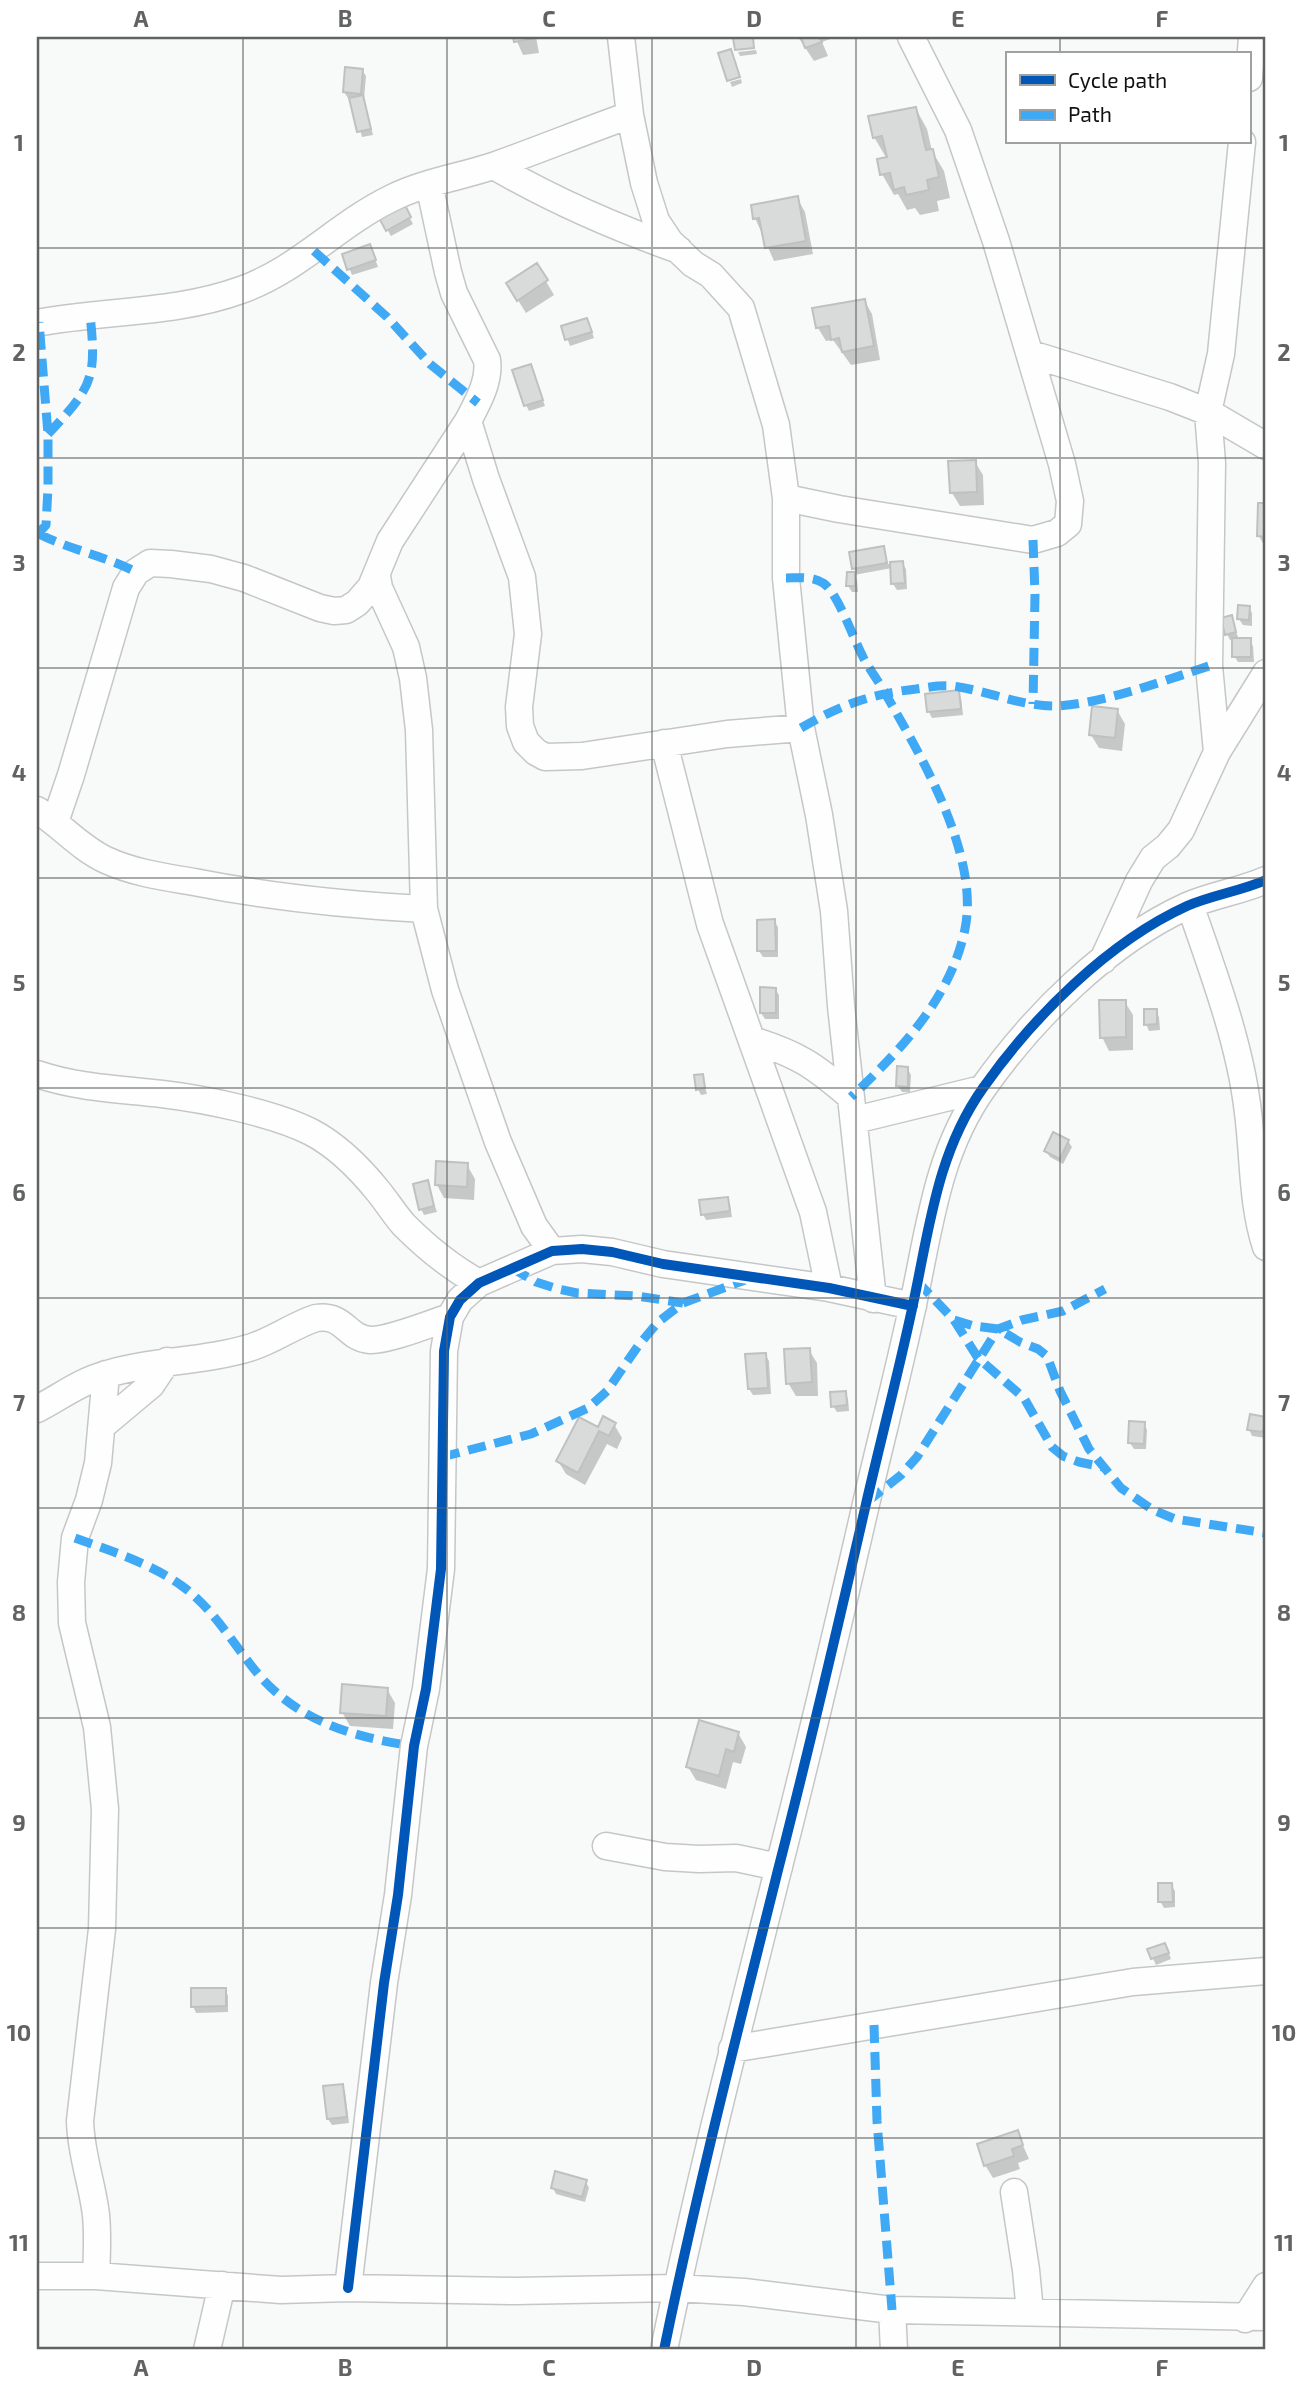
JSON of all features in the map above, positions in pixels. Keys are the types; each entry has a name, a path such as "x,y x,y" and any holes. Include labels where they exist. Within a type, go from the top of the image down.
{"street":[{"path":"786,498 1033,540 1057,533 1069,524 1070,501 1031,354 996,241 958,130 911,37"},
{"path":"1250,64 1252,37"},
{"path":"628,43 631,115 644,183 656,221 679,250 693,264 710,275 741,308 776,425 786,498 786,578 801,728 819,815 834,911 841,1006 873,1299"},
{"path":"37,323 198,304 243,289 296,262 360,214 394,197 494,166 631,115"},
{"path":"1217,752 1209,666 1212,463 1208,412 1221,354 1242,144"},
{"path":"494,166 572,209 620,230 679,250"},
{"path":"424,909 339,904 284,897 125,869 77,842 46,816 71,775 126,588 136,572 150,563 211,569 244,578 306,603 334,611 346,610 357,603 371,587 390,541 468,421 488,370 487,360 451,283 429,184"},
{"path":"1031,354 1170,397 1208,412 1266,446"},
{"path":"468,421 522,577 528,634 519,707 520,726 526,742 536,752 545,757 558,758 727,734 801,728"},
{"path":"377,576 379,588 406,647 413,678 419,730 424,909 445,990 498,1142 534,1226 552,1251"},
{"path":"1102,961 1139,881 1153,858 1168,846 1181,830 1217,752 1266,673"},
{"path":"664,743 710,924 813,1212 829,1288"},
{"path":"664,2350 732,2049 779,1867 913,1306 931,1210 952,1141 982,1089 1043,1012 1102,961 1144,929 1190,905 1244,890 1266,880"},
{"path":"1190,905 1233,1042 1247,1103 1254,1191 1266,1247"},
{"path":"752,1040 807,1061 853,1109"},
{"path":"37,1074 62,1083 163,1094 219,1104 287,1122 312,1133 337,1150 377,1189 403,1223 449,1267 479,1283"},
{"path":"853,1109 982,1089"},
{"path":"348,2288 384,1983 398,1895 414,1746 426,1689 441,1569 444,1351 450,1317 460,1300 479,1283 552,1251 582,1249 612,1252 663,1264 829,1288 913,1306"},
{"path":"37,1409 86,1381 106,1374 253,1347 316,1318 326,1317 341,1322 355,1335 370,1340 450,1317"},
{"path":"102,1426 151,1385 167,1361"},
{"path":"96,2276 98,2244 95,2212 81,2148 80,2121 102,1929 105,1809 97,1727 72,1623 71,1582 75,1538 94,1480 106,1374"},
{"path":"606,1846 664,1857 736,1858 779,1867"},
{"path":"732,2049 1133,1982 1266,1971"},
{"path":"1014,2192 1030,2312"},
{"path":"37,2276 96,2276 281,2290 348,2288 515,2291 677,2288 744,2292 892,2310 1255,2318 1266,2286"},
{"path":"206,2350 222,2285"},
{"path":"892,2310 894,2350"}],"building":[{"path":"513,37 532,37 532,39 514,42"},
{"path":"753,37 754,48 735,50 733,38"},
{"path":"801,37 819,37 822,42 805,48"},
{"path":"731,49 740,77 727,81 718,53"},
{"path":"345,67 363,69 361,94 343,92"},
{"path":"363,95 371,129 357,132 349,98"},
{"path":"916,107 926,150 933,149 939,177 927,180 929,190 906,195 904,187 894,190 890,173 880,175 877,159 887,157 882,136 873,138 868,116"},
{"path":"798,196 806,241 765,248 759,218 753,219 751,205"},
{"path":"405,205 411,217 386,231 379,218"},
{"path":"370,244 376,260 347,270 342,254"},
{"path":"537,263 548,280 517,301 506,283"},
{"path":"865,299 874,346 842,352 839,338 831,340 829,326 816,328 812,308"},
{"path":"587,318 592,332 565,340 561,326"},
{"path":"531,364 543,400 524,406 512,370"},
{"path":"976,460 977,492 950,493 948,461"},
{"path":"1258,503 1266,503 1266,537 1257,536"},
{"path":"884,546 887,563 852,569 849,552"},
{"path":"903,561 905,583 891,584 890,562"},
{"path":"847,572 855,572 855,586 846,586"},
{"path":"1238,605 1250,606 1249,620 1237,619"},
{"path":"1232,615 1236,632 1225,635 1221,618"},
{"path":"1232,638 1251,638 1251,657 1232,657"},
{"path":"959,690 961,709 927,712 925,694"},
{"path":"1092,706 1118,709 1115,738 1089,735"},
{"path":"775,919 776,951 757,951 757,920"},
{"path":"760,987 776,988 776,1013 760,1013"},
{"path":"1099,1000 1126,1000 1126,1037 1100,1038"},
{"path":"1144,1009 1157,1009 1157,1024 1144,1025"},
{"path":"897,1066 908,1067 908,1087 896,1086"},
{"path":"703,1074 705,1088 696,1090 694,1075"},
{"path":"1053,1132 1069,1140 1060,1159 1044,1151"},
{"path":"436,1161 468,1163 467,1187 435,1185"},
{"path":"428,1180 434,1206 419,1210 413,1184"},
{"path":"728,1197 730,1211 701,1215 699,1200"},
{"path":"810,1348 812,1382 786,1384 784,1349"},
{"path":"766,1353 768,1388 748,1389 745,1354"},
{"path":"846,1391 847,1405 831,1407 830,1392"},
{"path":"1250,1414 1266,1417 1263,1432 1247,1430"},
{"path":"603,1416 616,1423 609,1436 599,1431 578,1473 556,1461 579,1417 598,1427"},
{"path":"1129,1421 1145,1422 1144,1444 1128,1443"},
{"path":"342,1684 388,1688 386,1716 340,1713"},
{"path":"699,1720 739,1732 734,1752 726,1749 719,1776 686,1767"},
{"path":"1158,1883 1172,1883 1173,1902 1158,1902"},
{"path":"1165,1943 1169,1953 1151,1959 1147,1949"},
{"path":"191,1988 226,1988 226,2006 191,2007"},
{"path":"343,2084 347,2117 327,2119 323,2086"},
{"path":"1018,2130 1023,2145 1012,2149 1014,2156 984,2166 977,2144"},
{"path":"555,2171 587,2180 582,2197 551,2188"}],"marked path":[{"path":"314,251 387,317 430,364 478,403"},
{"path":"48,434 74,405 88,381 93,354 90,315"},
{"path":"37,535 46,525 48,488 48,434 39,322"},
{"path":"39,534 136,572"},
{"path":"1033,540 1033,704"},
{"path":"786,578 814,579 823,583 834,596 863,657 930,776 956,838 964,870 967,900 965,929 948,978 936,1000 905,1042 851,1097"},
{"path":"801,728 856,702 900,691 954,686 1030,704 1072,705 1132,691 1209,666"},
{"path":"512,1268 536,1282 577,1293 637,1296 683,1303"},
{"path":"442,1457 531,1434 588,1408 607,1391 658,1322 683,1303 745,1280"},
{"path":"917,1281 954,1320 998,1329 1047,1356 1060,1391 1089,1449 1121,1488 1153,1510 1175,1519 1266,1533"},
{"path":"867,1502 901,1475 917,1457 998,1329 1022,1320 1063,1311 1105,1289"},
{"path":"954,1320 978,1358 1024,1398 1052,1447 1063,1456 1103,1467"},
{"path":"75,1538 144,1564 182,1586 214,1616 258,1674 291,1704 329,1725 349,1732 414,1746"},
{"path":"874,2025 877,2121 892,2310"}],"cycle path":[{"path":"664,2350 704,2170 901,1358 936,1194 954,1140 967,1113 1003,1061 1049,1009 1101,961 1158,921 1187,906 1266,880"},
{"path":"348,2288 384,1983 398,1895 414,1746 426,1689 441,1569 444,1351 450,1317 460,1300 479,1283 552,1251 582,1249 612,1252 663,1264 829,1288 913,1306"}]}
